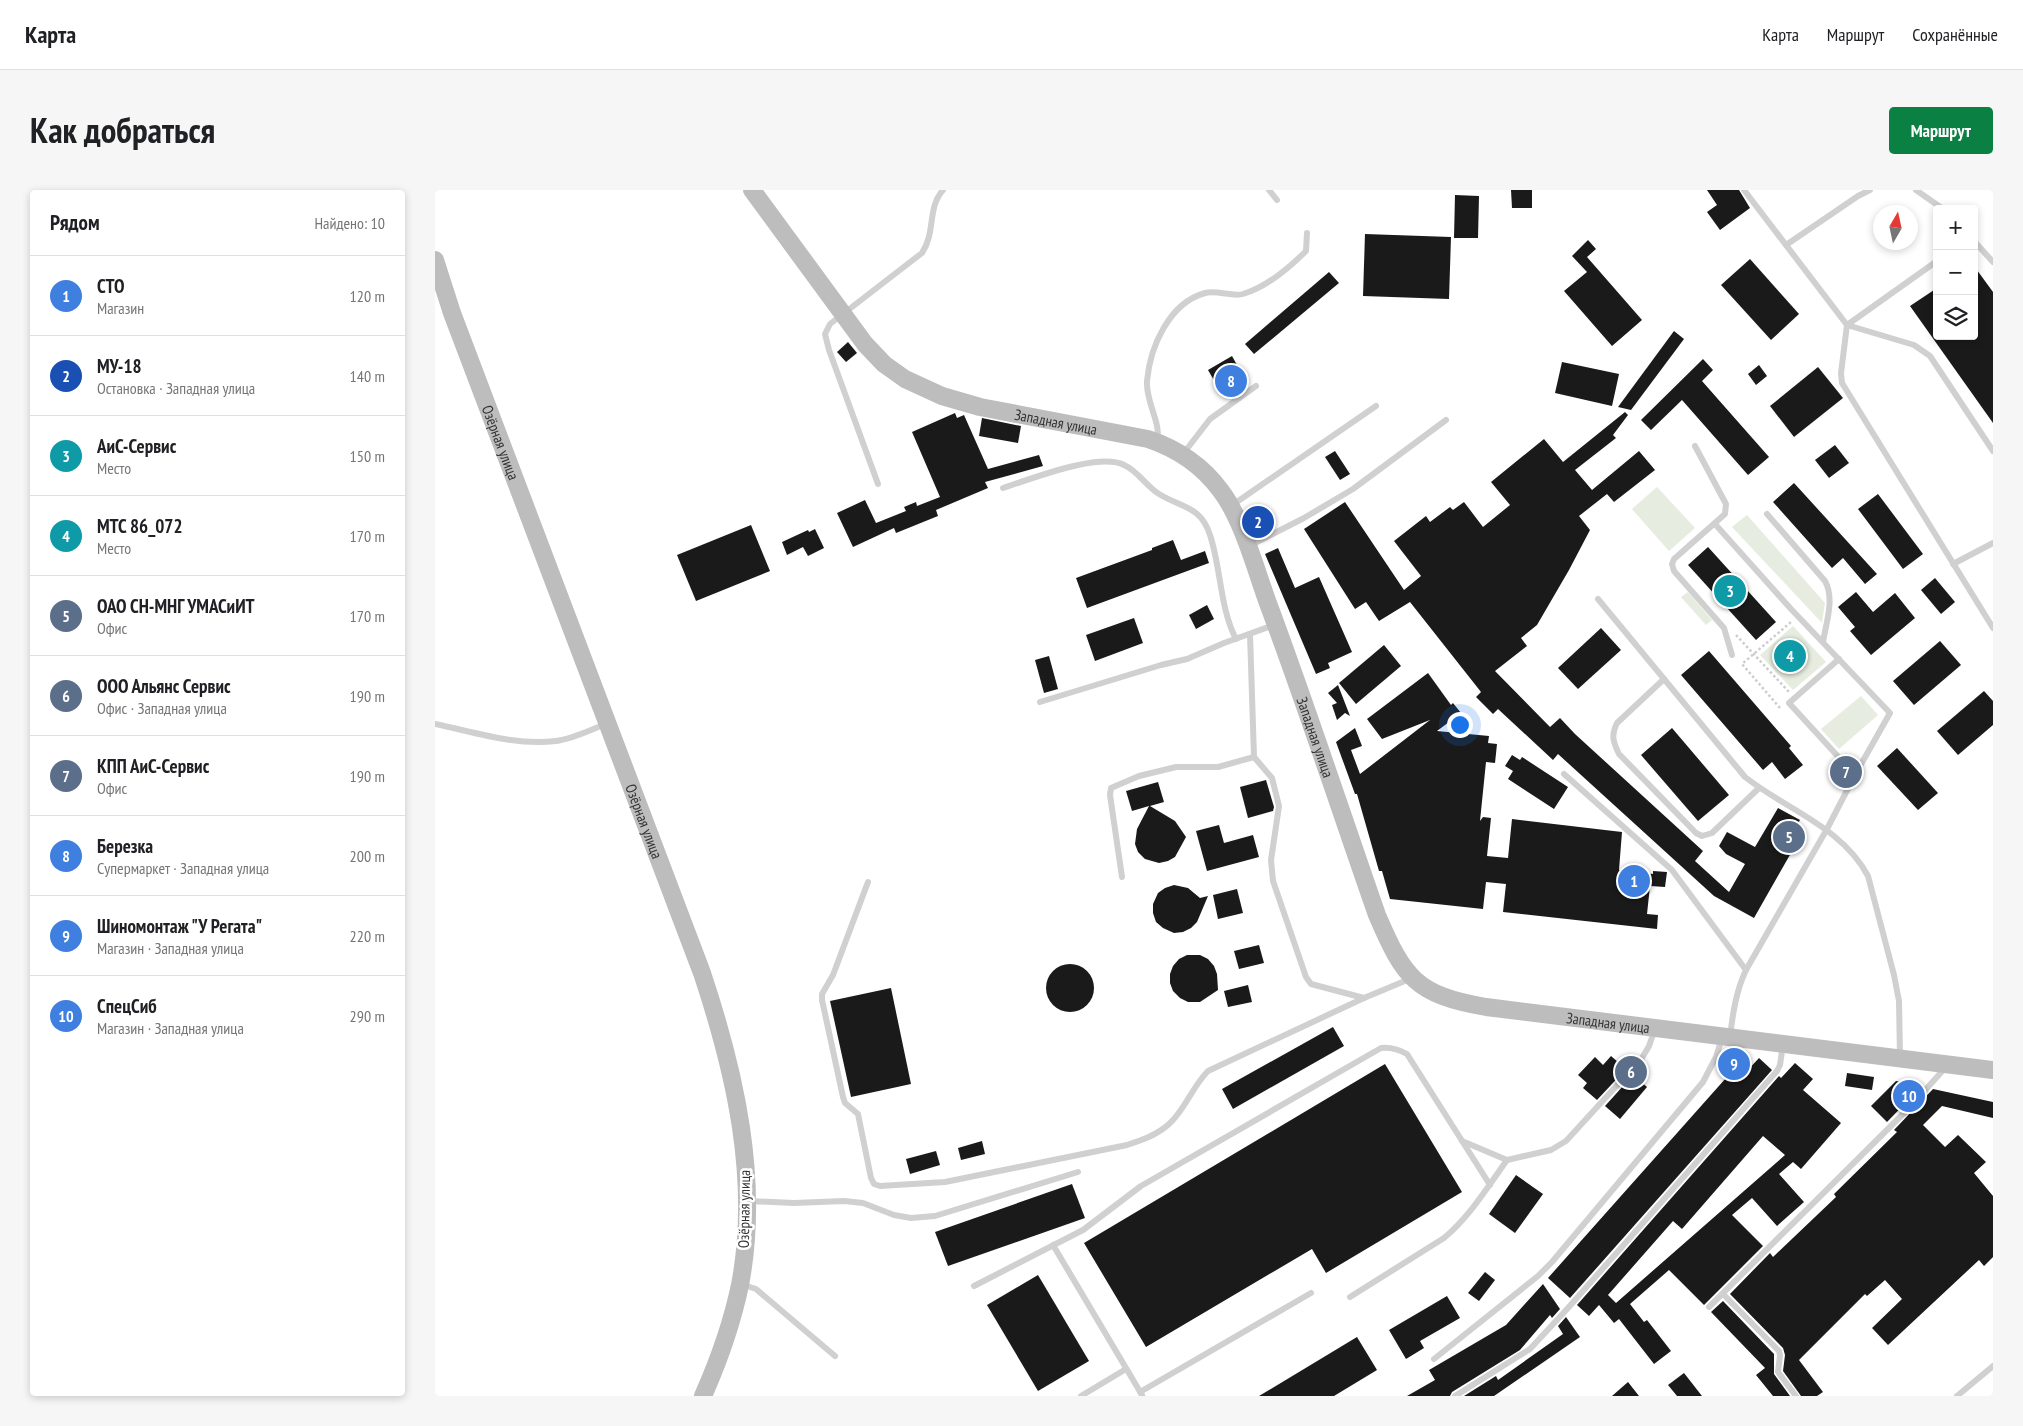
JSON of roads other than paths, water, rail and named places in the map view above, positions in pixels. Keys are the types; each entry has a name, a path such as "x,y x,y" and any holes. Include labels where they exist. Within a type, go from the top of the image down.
{"street":[{"name":"Западная улица","path":"752,190 865,344 884,364 905,379 924,389 980,407 1136,436 1158,442 1183,454 1212,478 1230,507 1247,547 1276,624 1377,915 1394,952 1412,978 1430,992 1468,1004 1993,1070"},
{"name":"Озёрная улица","path":"435,260 452,313 702,972 721,1032 732,1076 738,1110 747,1201 740,1284 725,1339 703,1396"}],"lane":[{"path":"879,484 825,334 830,324 922,253 928,244 935,203 943,190"},
{"path":"1269,190 1277,200"},
{"path":"1744,190 1847,325 1914,345 1930,356 1993,451"},
{"path":"1786,245 1858,196 1870,190"},
{"path":"1916,190 1937,205"},
{"path":"1158,442 1158,426 1151,408 1147,383 1155,348 1163,328 1189,300 1206,293 1241,295 1273,279 1293,265 1306,251 1307,233"},
{"path":"1978,245 1993,262"},
{"path":"1933,265 1847,325 1841,373 1843,383 1993,628"},
{"path":"1183,454 1210,419 1256,386"},
{"path":"1230,507 1376,406"},
{"path":"1247,547 1304,518 1353,488 1446,420"},
{"path":"1695,446 1726,504 1725,514 1674,559 1672,564 1673,571 1724,628 1732,655"},
{"path":"1003,488 1092,462 1108,460 1126,465 1159,494 1187,506 1201,516 1210,535 1230,624 1236,639"},
{"path":"1767,514 1830,589 1831,597 1823,642"},
{"path":"1434,1359 1538,1276 1552,1262 1703,1082 1726,1036 1739,985 1745,970 1827,829 1890,713 1797,616 1715,524"},
{"path":"1953,564 1993,543"},
{"path":"1598,599 1745,777 1759,788 1827,829 1848,847 1860,861 1868,876 1897,992 1900,1058"},
{"path":"1041,702 1161,664 1187,659 1276,624"},
{"path":"1250,634 1254,757 1271,778 1279,806 1271,860 1273,881 1305,977 1311,984 1364,998"},
{"path":"1839,659 1789,704 1855,775"},
{"path":"1665,679 1617,723 1613,731 1613,742 1619,754 1696,833 1703,836 1712,833 1759,788"},
{"path":"435,724 512,741 536,742 563,739 608,723"},
{"path":"1122,877 1110,795 1111,788 1139,776 1176,767 1218,767 1254,757"},
{"path":"1564,774 1672,870 1745,970"},
{"path":"868,882 833,975 822,994 822,1000 843,1098 845,1103 858,1114 871,1178 874,1184 880,1186 945,1182 1127,1145 1145,1139 1169,1124 1199,1080 1208,1072 1364,998 1412,978"},
{"path":"1461,1141 1507,1160 1551,1150 1566,1141 1642,1058 1649,1046 1655,1028"},
{"path":"1455,1396 1530,1349 1777,1071 1780,1065 1783,1043"},
{"path":"974,1286 1083,1230 1141,1186 1381,1048 1399,1049 1407,1054 1490,1185"},
{"path":"1709,1307 1909,1108 1949,1064"},
{"path":"1351,1297 1444,1238 1470,1213 1507,1160"},
{"path":"747,1201 863,1203 894,1215 911,1218 935,1216 1078,1172"},
{"path":"1053,1245 1141,1394 1311,1293"},
{"path":"740,1284 756,1289 835,1356"},
{"path":"1723,1294 1779,1351 1777,1372 1796,1396"},
{"path":"1957,1396 1993,1366"},
{"path":"1081,1396 1126,1368"}],"place":[{"name":"Березка","path":"1231,381"},
{"name":"МУ-18","path":"1258,522"},
{"name":"АиС-Сервис","path":"1730,591"},
{"name":"МТС 86_072","path":"1790,656"},
{"name":"КПП АиС-Сервис","path":"1846,772"},
{"name":"ОАО СН-МНГ УМАСиИТ","path":"1789,837"},
{"name":"СТО","path":"1634,881"},
{"name":"Шиномонтаж \"У Регата\"","path":"1734,1064"},
{"name":"ООО Альянс Сервис","path":"1631,1072"},
{"name":"СпецСиб","path":"1909,1096"}]}
